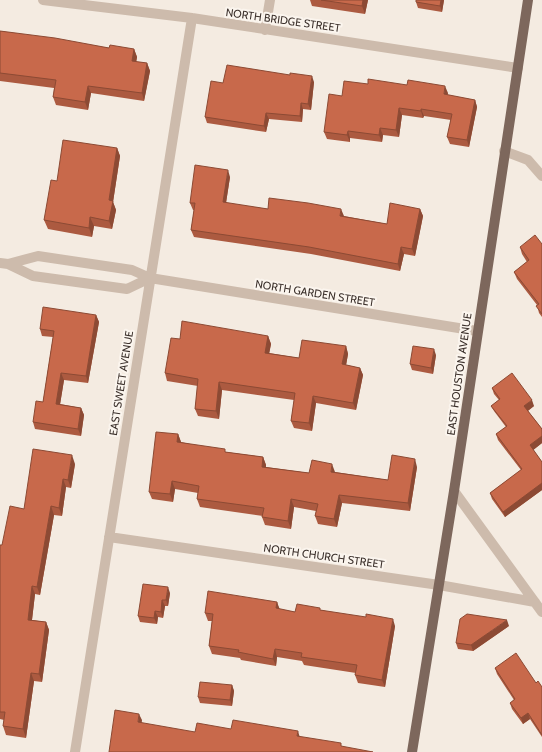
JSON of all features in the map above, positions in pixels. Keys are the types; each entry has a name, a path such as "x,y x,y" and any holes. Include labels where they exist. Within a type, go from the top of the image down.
{"main road":[{"name":"EAST HOUSTON AVENUE","path":"412,752 454,491 504,151 528,0"}],"street":[{"name":"NORTH BRIDGE STREET","path":"43,0 192,18 518,68"},
{"path":"265,30 270,0"},
{"name":"EAST SWEET AVENUE","path":"75,752 192,18"},
{"path":"504,151 528,160 542,176"},
{"name":"NORTH GARDEN STREET","path":"4,263 38,256 132,270 150,278 477,331"},
{"name":"NORTH GARDEN STREET","path":"4,263 33,276 127,289 150,278"},
{"path":"454,491 542,612"},
{"name":"NORTH CHURCH STREET","path":"109,537 439,585 535,602"}],"building":[{"path":"321,0 363,0 362,6"},
{"path":"416,0 441,0 440,6 416,2"},
{"path":"0,31 55,38 109,48 110,45 134,49 132,61 147,63 142,93 88,86 85,102 53,97 56,80 0,73"},
{"path":"227,65 290,75 290,73 312,76 308,104 301,103 300,116 266,113 264,126 205,117 211,81 223,83"},
{"path":"368,79 407,85 408,80 445,86 444,94 475,100 467,140 447,137 452,114 421,109 421,111 399,108 396,130 380,128 379,135 348,131 347,135 324,132 329,94 342,96 344,81 368,84"},
{"path":"63,140 117,148 109,200 113,201 109,221 90,217 89,228 44,220 51,180 57,181"},
{"path":"195,165 228,170 223,202 268,209 269,198 308,203 341,209 340,216 387,224 390,203 420,209 412,249 401,247 398,264 309,247 191,230 195,203 190,203"},
{"path":"535,235 542,244 542,314 536,306 539,304 514,272 529,260 520,247"},
{"path":"43,307 96,315 86,376 61,373 56,404 81,408 78,429 33,422 36,401 43,402 54,331 40,329"},
{"path":"182,321 268,336 265,353 299,358 302,340 346,346 342,364 360,368 353,403 313,396 309,423 291,421 295,393 219,382 216,411 195,409 198,379 165,373 171,338 180,339"},
{"path":"413,346 434,349 431,368 410,364"},
{"path":"512,373 532,400 524,406 542,429 542,436 530,445 542,462 542,483 503,512 490,493 522,469 496,434 507,426 491,406 500,399 492,388"},
{"path":"156,432 178,434 177,442 225,449 225,452 263,457 262,467 309,473 312,460 332,464 331,472 388,480 392,455 415,459 408,503 339,495 334,519 315,516 318,504 291,499 288,521 262,517 264,508 197,499 199,486 172,481 170,494 149,492"},
{"path":"33,449 72,455 68,480 63,479 59,508 51,506 37,587 32,586 28,620 46,622 39,674 31,673 23,729 3,726 5,712 0,712 0,545 2,545 10,506 24,509"},
{"path":"143,584 168,587 166,600 162,600 161,612 155,611 154,618 138,616"},
{"path":"208,591 277,602 276,608 295,612 297,604 320,608 320,610 366,617 366,614 393,619 382,680 355,675 357,665 301,657 302,653 275,649 273,659 238,652 239,650 209,646 213,614 205,613"},
{"path":"467,614 507,620 471,645 456,643 460,619"},
{"path":"516,653 536,683 538,681 542,687 542,735 528,713 521,718 510,703 515,699 495,668"},
{"path":"200,682 232,685 230,700 198,697"},
{"path":"115,710 139,714 138,722 195,732 197,723 231,729 233,720 298,731 297,736 341,743 341,746 373,752 109,752"}]}
